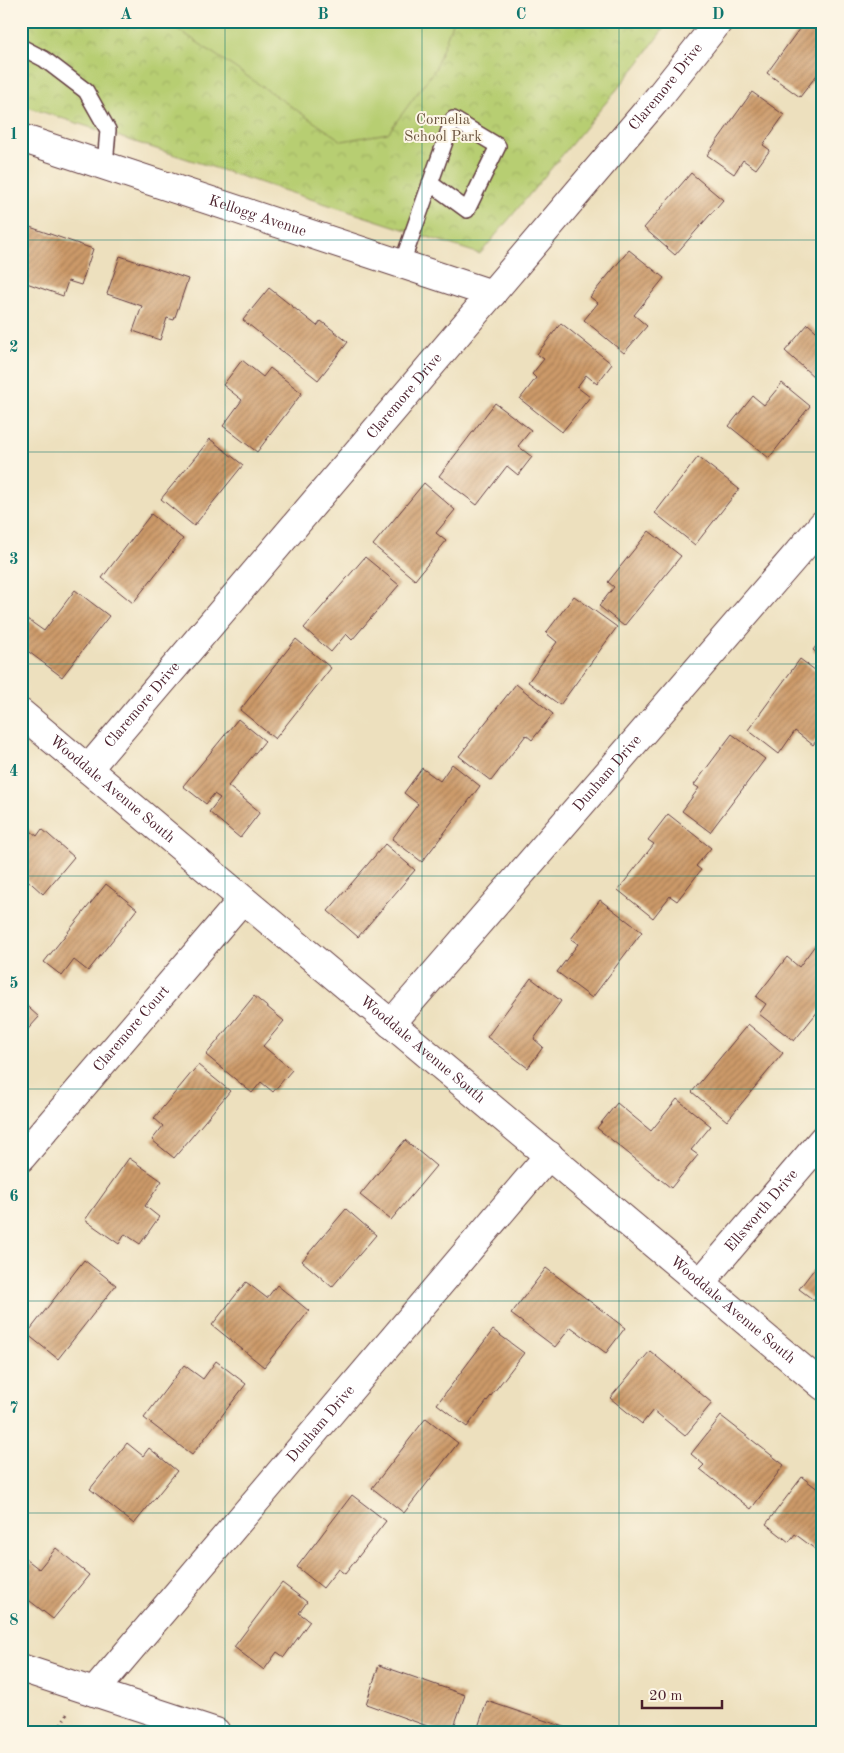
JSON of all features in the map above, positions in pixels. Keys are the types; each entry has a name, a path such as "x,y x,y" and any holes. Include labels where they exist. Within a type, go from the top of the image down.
{"street":[{"name":"Claremore Drive","path":"88,769 658,98 719,21"},
{"name":"Kellogg Avenue","path":"21,138 492,294"},
{"name":"Dunham Drive","path":"391,1024 823,524"},
{"name":"Wooddale Avenue South","path":"21,713 823,1386"},
{"name":"Claremore Court","path":"21,1158 242,900"},
{"name":"Ellsworth Drive","path":"700,1282 823,1139"},
{"name":"Dunham Drive","path":"94,1692 549,1155"},
{"path":"21,1668 216,1732"}],"lane":[{"path":"21,47 44,59 86,91 108,130 105,166"},
{"path":"402,264 430,183 453,119 498,146 467,210 430,183"}],"green space":[{"name":"Cornelia School Park","path":"21,21 669,21 638,64 480,254 21,105"},
{"path":"166,21 453,21 435,69 388,133 342,141"}],"building":[{"path":"805,21 810,21 823,31 823,67 800,97 767,73"},
{"path":"752,92 784,115 763,145 770,150 756,169 743,160 734,174 707,155"},
{"path":"691,173 723,200 675,255 644,228"},
{"path":"27,226 93,249 81,285 68,281 63,296 21,281 21,243"},
{"path":"629,250 664,278 634,315 647,326 624,353 584,320 598,303 590,297"},
{"path":"120,256 188,279 174,320 167,318 160,340 133,331 142,306 107,294"},
{"path":"269,288 317,326 321,321 348,342 318,380 243,320"},
{"path":"561,323 612,364 597,384 586,375 577,387 590,397 562,432 520,399 536,378 532,374 544,359 537,354"},
{"path":"808,324 823,337 823,385 785,351"},
{"path":"242,360 263,377 270,368 302,393 257,452 223,426 242,400 223,385"},
{"path":"782,383 810,406 769,458 729,426 753,396 764,405"},
{"path":"495,403 531,430 518,446 532,457 518,475 507,466 477,505 439,476"},
{"path":"210,439 243,465 194,526 161,499"},
{"path":"698,457 739,489 695,545 655,513"},
{"path":"424,483 455,510 436,533 446,541 415,580 373,545"},
{"path":"151,514 183,539 133,603 102,578"},
{"path":"649,531 681,556 624,626 599,606 614,587 608,582"},
{"path":"365,557 399,585 352,640 346,634 331,652 304,628"},
{"path":"75,590 109,616 62,677 21,646 21,626 27,619 44,631"},
{"path":"574,596 617,627 560,705 528,682 557,642 546,633"},
{"path":"823,637 823,657 813,650"},
{"path":"296,639 331,668 275,739 240,710"},
{"path":"800,659 823,676 823,732 813,745 795,731 779,754 748,730"},
{"path":"516,684 553,714 532,740 526,735 491,781 459,756"},
{"path":"238,719 265,741 228,786 260,812 240,838 209,812 220,798 214,794 206,804 183,786"},
{"path":"732,734 765,759 710,832 682,811 699,788 694,785"},
{"path":"452,764 480,786 422,862 392,839 418,804 404,793 422,768 440,781"},
{"path":"668,814 711,848 696,866 701,870 677,901 670,896 653,918 618,890 654,844 648,840"},
{"path":"21,823 37,836 42,829 74,857 43,894 21,874"},
{"path":"385,844 415,870 358,937 328,911"},
{"path":"106,884 137,909 88,971 74,960 62,976 44,962"},
{"path":"600,900 642,932 592,998 557,972 578,944 571,939"},
{"path":"816,944 823,949 823,1005 794,1041 759,1014 766,1004 756,997 787,957 799,967"},
{"path":"531,978 561,1001 534,1039 543,1047 528,1068 487,1037"},
{"path":"254,996 284,1021 263,1046 292,1070 273,1092 261,1082 252,1093 206,1055"},
{"path":"21,1001 39,1017 21,1037"},
{"path":"748,1024 783,1053 727,1121 692,1092"},
{"path":"198,1065 230,1091 174,1158 152,1140 163,1126 154,1118"},
{"path":"677,1099 711,1126 691,1150 698,1155 671,1188 597,1128 617,1103 651,1131"},
{"path":"405,1140 436,1166 391,1220 360,1195"},
{"path":"129,1158 162,1181 145,1206 159,1217 140,1244 125,1234 119,1244 85,1220"},
{"path":"346,1209 376,1235 332,1287 302,1261"},
{"path":"823,1251 823,1307 799,1289 821,1260 818,1258"},
{"path":"84,1260 116,1285 58,1359 27,1334"},
{"path":"546,1268 625,1328 606,1353 571,1327 555,1347 511,1314"},
{"path":"246,1282 267,1298 277,1285 309,1311 264,1367 212,1325"},
{"path":"493,1330 524,1353 467,1427 437,1404"},
{"path":"650,1351 712,1403 685,1436 653,1410 642,1424 610,1398"},
{"path":"216,1361 246,1384 192,1455 144,1418 184,1365 203,1379"},
{"path":"721,1416 784,1465 751,1509 700,1469 704,1465 691,1454"},
{"path":"426,1418 458,1443 404,1513 372,1488"},
{"path":"127,1443 143,1456 149,1448 177,1471 134,1524 90,1489"},
{"path":"802,1477 823,1493 823,1555 795,1534 789,1542 766,1524"},
{"path":"352,1495 386,1521 345,1574 338,1569 323,1588 297,1567"},
{"path":"56,1548 89,1575 53,1619 21,1594 21,1555 39,1569"},
{"path":"282,1583 307,1602 299,1613 310,1621 284,1657 277,1652 264,1670 234,1647"},
{"path":"379,1665 465,1695 452,1732 444,1732 366,1704"},
{"path":"487,1701 576,1732 481,1732 477,1730"}]}
